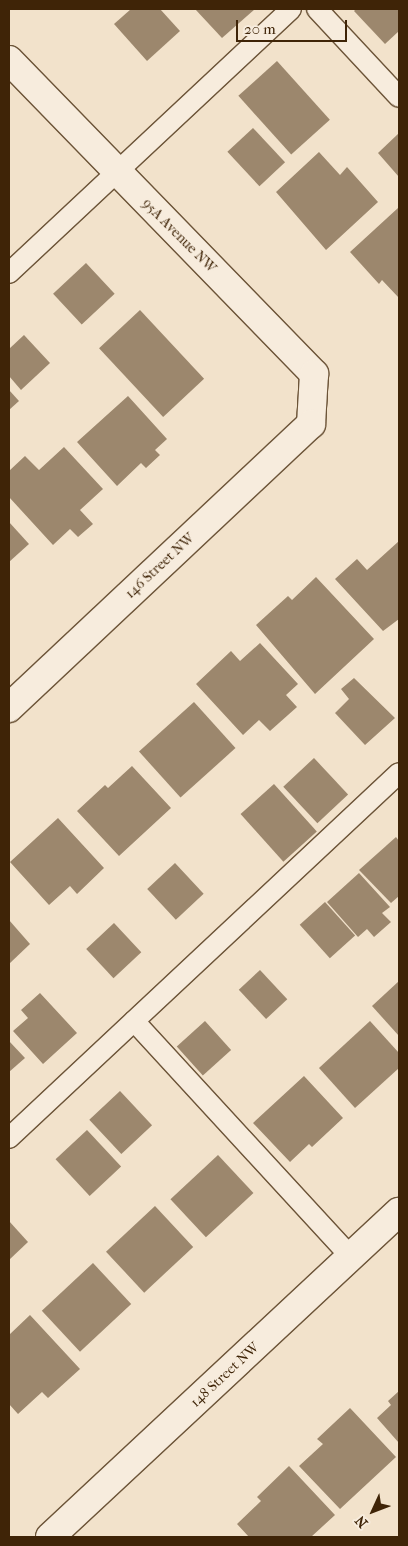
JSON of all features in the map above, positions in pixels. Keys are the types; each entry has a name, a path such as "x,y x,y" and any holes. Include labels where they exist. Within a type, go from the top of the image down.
{"street":[{"name":"95A Avenue NW","path":"9,60 314,374 310,424"},
{"name":"146 Street NW","path":"9,708 310,424"},
{"name":"148 Street NW","path":"50,1537 399,1212"}],"lane":[{"path":"9,273 291,9"},
{"path":"317,9 399,97"},
{"path":"9,1138 399,773"},
{"path":"134,1021 351,1257"}],"building":[{"path":"131,9 160,9 180,31 147,61 114,24"},
{"path":"195,9 255,9 222,38"},
{"path":"356,9 399,9 399,31 385,44 354,11"},
{"path":"277,61 330,120 291,155 238,96"},
{"path":"253,128 285,162 259,186 227,152"},
{"path":"399,133 399,177 378,153"},
{"path":"319,152 340,175 347,167 378,202 326,250 276,192"},
{"path":"398,208 399,298 382,280 379,284 350,252"},
{"path":"86,263 115,294 82,324 53,294"},
{"path":"140,310 204,379 163,417 99,348"},
{"path":"24,335 50,363 21,390 9,376 9,349"},
{"path":"9,390 19,401 9,410"},
{"path":"128,396 167,439 155,450 160,455 146,468 141,463 117,486 77,442"},
{"path":"64,447 103,489 80,510 93,524 78,537 70,529 53,545 9,497 9,471 25,456 39,470"},
{"path":"9,522 29,544 9,562"},
{"path":"399,541 399,619 383,631 335,579 357,559 367,570"},
{"path":"316,577 374,639 315,694 256,625 288,596 292,600"},
{"path":"260,643 298,684 286,695 297,707 270,731 259,720 243,735 196,684 231,651 240,661"},
{"path":"354,678 395,718 365,745 335,713 349,699 341,689"},
{"path":"194,702 235,748 180,798 139,752"},
{"path":"314,758 348,795 317,823 283,787"},
{"path":"132,766 171,808 119,856 77,811 105,785 108,788"},
{"path":"274,784 317,832 283,862 241,814"},
{"path":"58,818 104,868 77,894 70,886 49,905 10,862"},
{"path":"396,837 399,841 399,896 391,903 359,870"},
{"path":"175,863 204,894 176,920 147,889"},
{"path":"359,873 390,907 382,913 391,922 374,937 367,929 358,937 327,902"},
{"path":"325,902 355,935 330,958 300,925"},
{"path":"9,920 30,944 9,964"},
{"path":"114,923 141,952 113,978 86,949"},
{"path":"260,970 287,999 266,1019 239,990"},
{"path":"399,981 399,1036 372,1006"},
{"path":"40,993 77,1033 43,1064 13,1031 28,1018 21,1010"},
{"path":"205,1021 231,1050 203,1075 177,1046"},
{"path":"370,1021 399,1053 399,1068 355,1108 319,1068"},
{"path":"9,1041 25,1058 9,1072"},
{"path":"304,1076 343,1118 312,1147 309,1144 290,1162 253,1123"},
{"path":"120,1091 152,1125 121,1154 89,1120"},
{"path":"87,1130 121,1167 90,1196 56,1159"},
{"path":"218,1155 253,1193 206,1237 170,1199"},
{"path":"155,1206 193,1247 144,1293 106,1252"},
{"path":"9,1221 28,1242 9,1260"},
{"path":"93,1263 131,1304 80,1352 42,1311"},
{"path":"30,1315 80,1369 48,1398 42,1392 18,1414 9,1404 9,1335"},
{"path":"399,1391 399,1443 377,1418 391,1405 388,1401"},
{"path":"350,1408 396,1457 340,1509 299,1466 323,1444 317,1439"},
{"path":"289,1466 335,1515 311,1537 249,1537 237,1524 261,1501 257,1497"}]}
